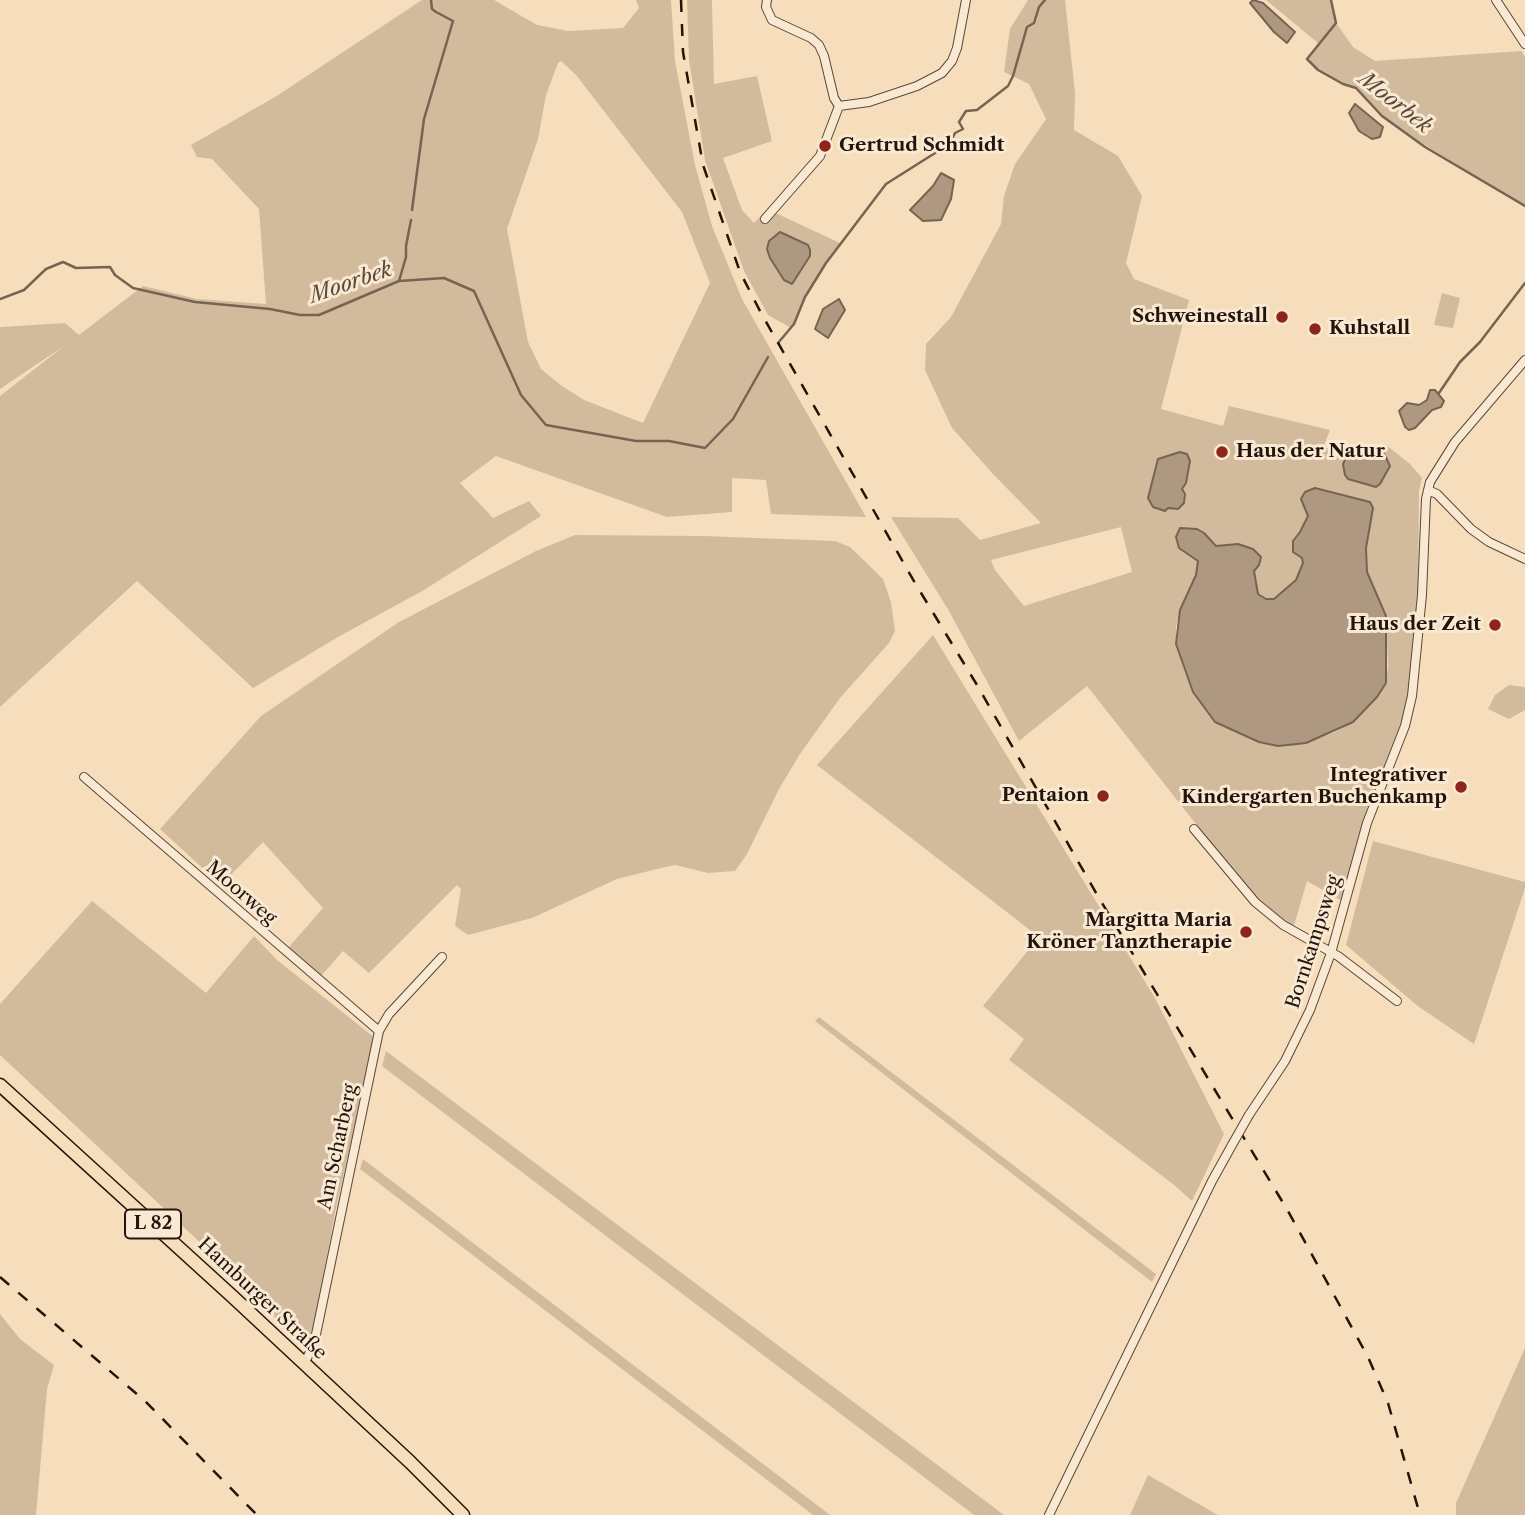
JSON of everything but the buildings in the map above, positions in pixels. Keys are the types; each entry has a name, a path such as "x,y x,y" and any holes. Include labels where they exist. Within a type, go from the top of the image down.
{"main road":[{"name":"Hamburger Straße","path":"0,1085 233,1297 463,1515"}],"street":[{"path":"765,219 820,156 839,106 819,45 811,38 772,20 766,8 767,0"},
{"path":"839,106 869,102 916,86 942,73 952,61 957,48 966,0"},
{"path":"1496,0 1525,44"},
{"name":"Bornkampsweg","path":"1049,1515 1212,1181 1249,1115 1285,1061 1310,1010 1331,953 1367,823 1409,712 1422,595 1424,515 1428,490 1438,466 1455,442 1525,360"},
{"path":"1428,490 1437,494 1489,542 1525,559"},
{"name":"Moorweg","path":"84,777 379,1031"},
{"path":"1194,829 1255,902 1283,925 1338,956 1397,1001"},
{"name":"Am Scharberg","path":"304,1364 314,1344 379,1031 389,1014 442,957"}],"shaded area":[{"path":"422,0 494,0 537,25 568,31 623,28 639,8 636,0 671,0 675,61 695,165 712,226 742,299 866,517 771,514 766,480 732,478 732,512 667,517 496,456 460,483 493,518 529,501 541,516 424,590 253,688 137,581 0,707 0,396 64,346 0,389 0,327 65,323 79,335 143,286 197,299 266,304 259,209 212,159 197,157 191,145 275,97","holes":["561,61 576,75 682,212 710,283 643,423 584,400 562,386 541,369 528,342 507,229 538,139 546,95 558,63"]},
{"path":"687,0 712,0 714,84 757,76 772,141 723,158 742,210 754,223 767,209 840,243 805,297 791,328 768,315 744,271 705,160 689,60","holes":["780,232 805,243 781,276"]},
{"path":"1028,0 1065,0 1075,93 1074,130 1118,156 1142,196 1126,263 1134,279 1189,300 1161,409 1223,426 1229,406 1330,430 1323,448 1385,444 1410,464 1422,478 1419,491 1418,596 1408,695 1398,738 1367,809 1342,901 1307,881 1293,929 1248,890 1087,686 1019,741 949,611 891,517 958,518 980,540 1041,523 952,428 925,370 926,344 951,317 1001,224 1004,196 1015,164 1046,119 1029,84 1004,72 1010,29","holes":["1374,446 1383,451 1390,466 1380,484 1375,487 1348,479 1353,452","1315,488 1331,491 1373,508 1366,548 1367,572 1386,616 1388,666 1386,683 1377,697 1353,722 1333,733 1296,745 1223,727 1215,722 1193,692 1185,673 1176,644 1176,627 1180,610 1196,575 1204,533 1216,546 1238,545 1254,571 1258,594 1266,599 1274,599 1296,580 1303,563 1302,558 1293,552 1293,541 1308,516 1305,492","1121,527 1132,572 1024,606 995,570 991,560"]},
{"path":"1253,0 1263,3 1295,32 1287,43 1250,3"},
{"path":"1266,0 1331,0 1336,23 1353,47 1375,61 1521,51 1525,57 1525,206 1407,134 1382,116 1356,88 1318,70 1307,59 1318,43"},
{"path":"1355,104 1383,127 1380,137 1372,139 1359,131 1349,113"},
{"path":"941,173 954,180 951,199 941,220 923,221 910,210 933,186"},
{"path":"780,232 808,245 810,250 810,256 792,284 784,280 767,249 769,241"},
{"path":"1442,293 1460,298 1453,328 1434,325"},
{"path":"839,299 845,310 828,338 815,329 823,309"},
{"path":"1430,390 1435,390 1444,401 1441,407 1432,410 1415,428 1409,430 1405,427 1399,411 1407,403 1419,405 1427,400"},
{"path":"1374,446 1383,451 1390,466 1380,484 1376,487 1348,479 1343,464 1347,456"},
{"path":"1180,452 1187,454 1190,461 1186,483 1182,489 1185,494 1184,503 1178,509 1168,508 1165,511 1153,507 1148,498 1158,459"},
{"path":"1315,488 1370,502 1373,508 1366,548 1367,572 1386,616 1386,683 1377,697 1353,722 1306,743 1278,746 1259,742 1215,722 1193,692 1176,644 1180,610 1196,575 1198,561 1179,548 1176,537 1180,528 1197,529 1216,546 1238,544 1253,549 1261,557 1254,571 1258,594 1266,599 1274,599 1296,580 1303,563 1302,558 1293,552 1293,541 1308,516 1301,499 1305,492"},
{"path":"575,535 835,541 850,547 883,579 891,602 895,631 889,643 840,698 800,754 779,789 747,854 735,871 708,873 675,865 657,869 617,879 532,918 468,935 455,926 461,889 457,885 369,973 343,951 321,976 288,948 323,908 263,842 221,885 160,829 261,716 399,622 536,551"},
{"path":"933,635 1155,998 1224,1134 1192,1201 1009,1060 1024,1039 983,1006 1039,937 817,765"},
{"path":"1509,685 1525,687 1525,710 1509,719 1488,709 1495,695"},
{"path":"1373,841 1525,882 1474,1044 1419,1007 1346,945"},
{"path":"92,901 206,993 254,936 277,960 375,1038 336,1208 309,1352 206,1248 0,1055 0,1004"},
{"path":"819,1017 1156,1274 1152,1282 815,1021"},
{"path":"386,1051 1004,1515 974,1515 382,1066"},
{"path":"363,1159 830,1515 813,1515 360,1169"},
{"path":"0,1314 20,1339 54,1365 47,1389 36,1515 0,1515"},
{"path":"1525,1348 1525,1515 1456,1515 1456,1503"},
{"path":"1148,1475 1218,1515 1130,1515"}],"waterway":[{"path":"412,210 424,119 453,21 432,9 431,0"},
{"name":"Moorbek","path":"778,343 794,324 805,297 826,263 886,184 943,148 945,141 952,139 955,133 963,129 959,122 966,111 977,110 1008,86 1027,27 1034,23 1039,7 1045,0"},
{"name":"Moorbek","path":"1331,0 1336,23 1307,59 1318,70 1356,88 1382,116 1425,147 1525,206"},
{"path":"399,281 406,257 411,220"},
{"name":"Moorbek","path":"0,299 24,290 46,269 63,262 76,268 110,267 115,275 133,288 195,302 270,309 300,315 319,315 399,281 444,278 474,291 521,395 546,425 636,441 669,441 705,448 733,419 768,357"},
{"path":"1439,393 1460,362 1480,342 1525,283"}],"railway":[{"path":"681,0 683,52 703,165 740,272 915,583 1099,898 1288,1211 1368,1357 1388,1403 1420,1515"},
{"path":"0,1277 145,1401 257,1515"}],"place":[{"name":"Gertrud Schmidt","path":"825,146"},
{"name":"Schweinestall","path":"1282,317"},
{"name":"Kuhstall","path":"1315,329"},
{"name":"Haus der Natur","path":"1222,452"},
{"name":"Haus der Zeit","path":"1495,625"},
{"name":"Integrativer Kindergarten Buchenkamp","path":"1461,787"},
{"name":"Pentaion","path":"1103,796"},
{"name":"Margitta Maria Kröner Tanztherapie","path":"1246,932"}]}
